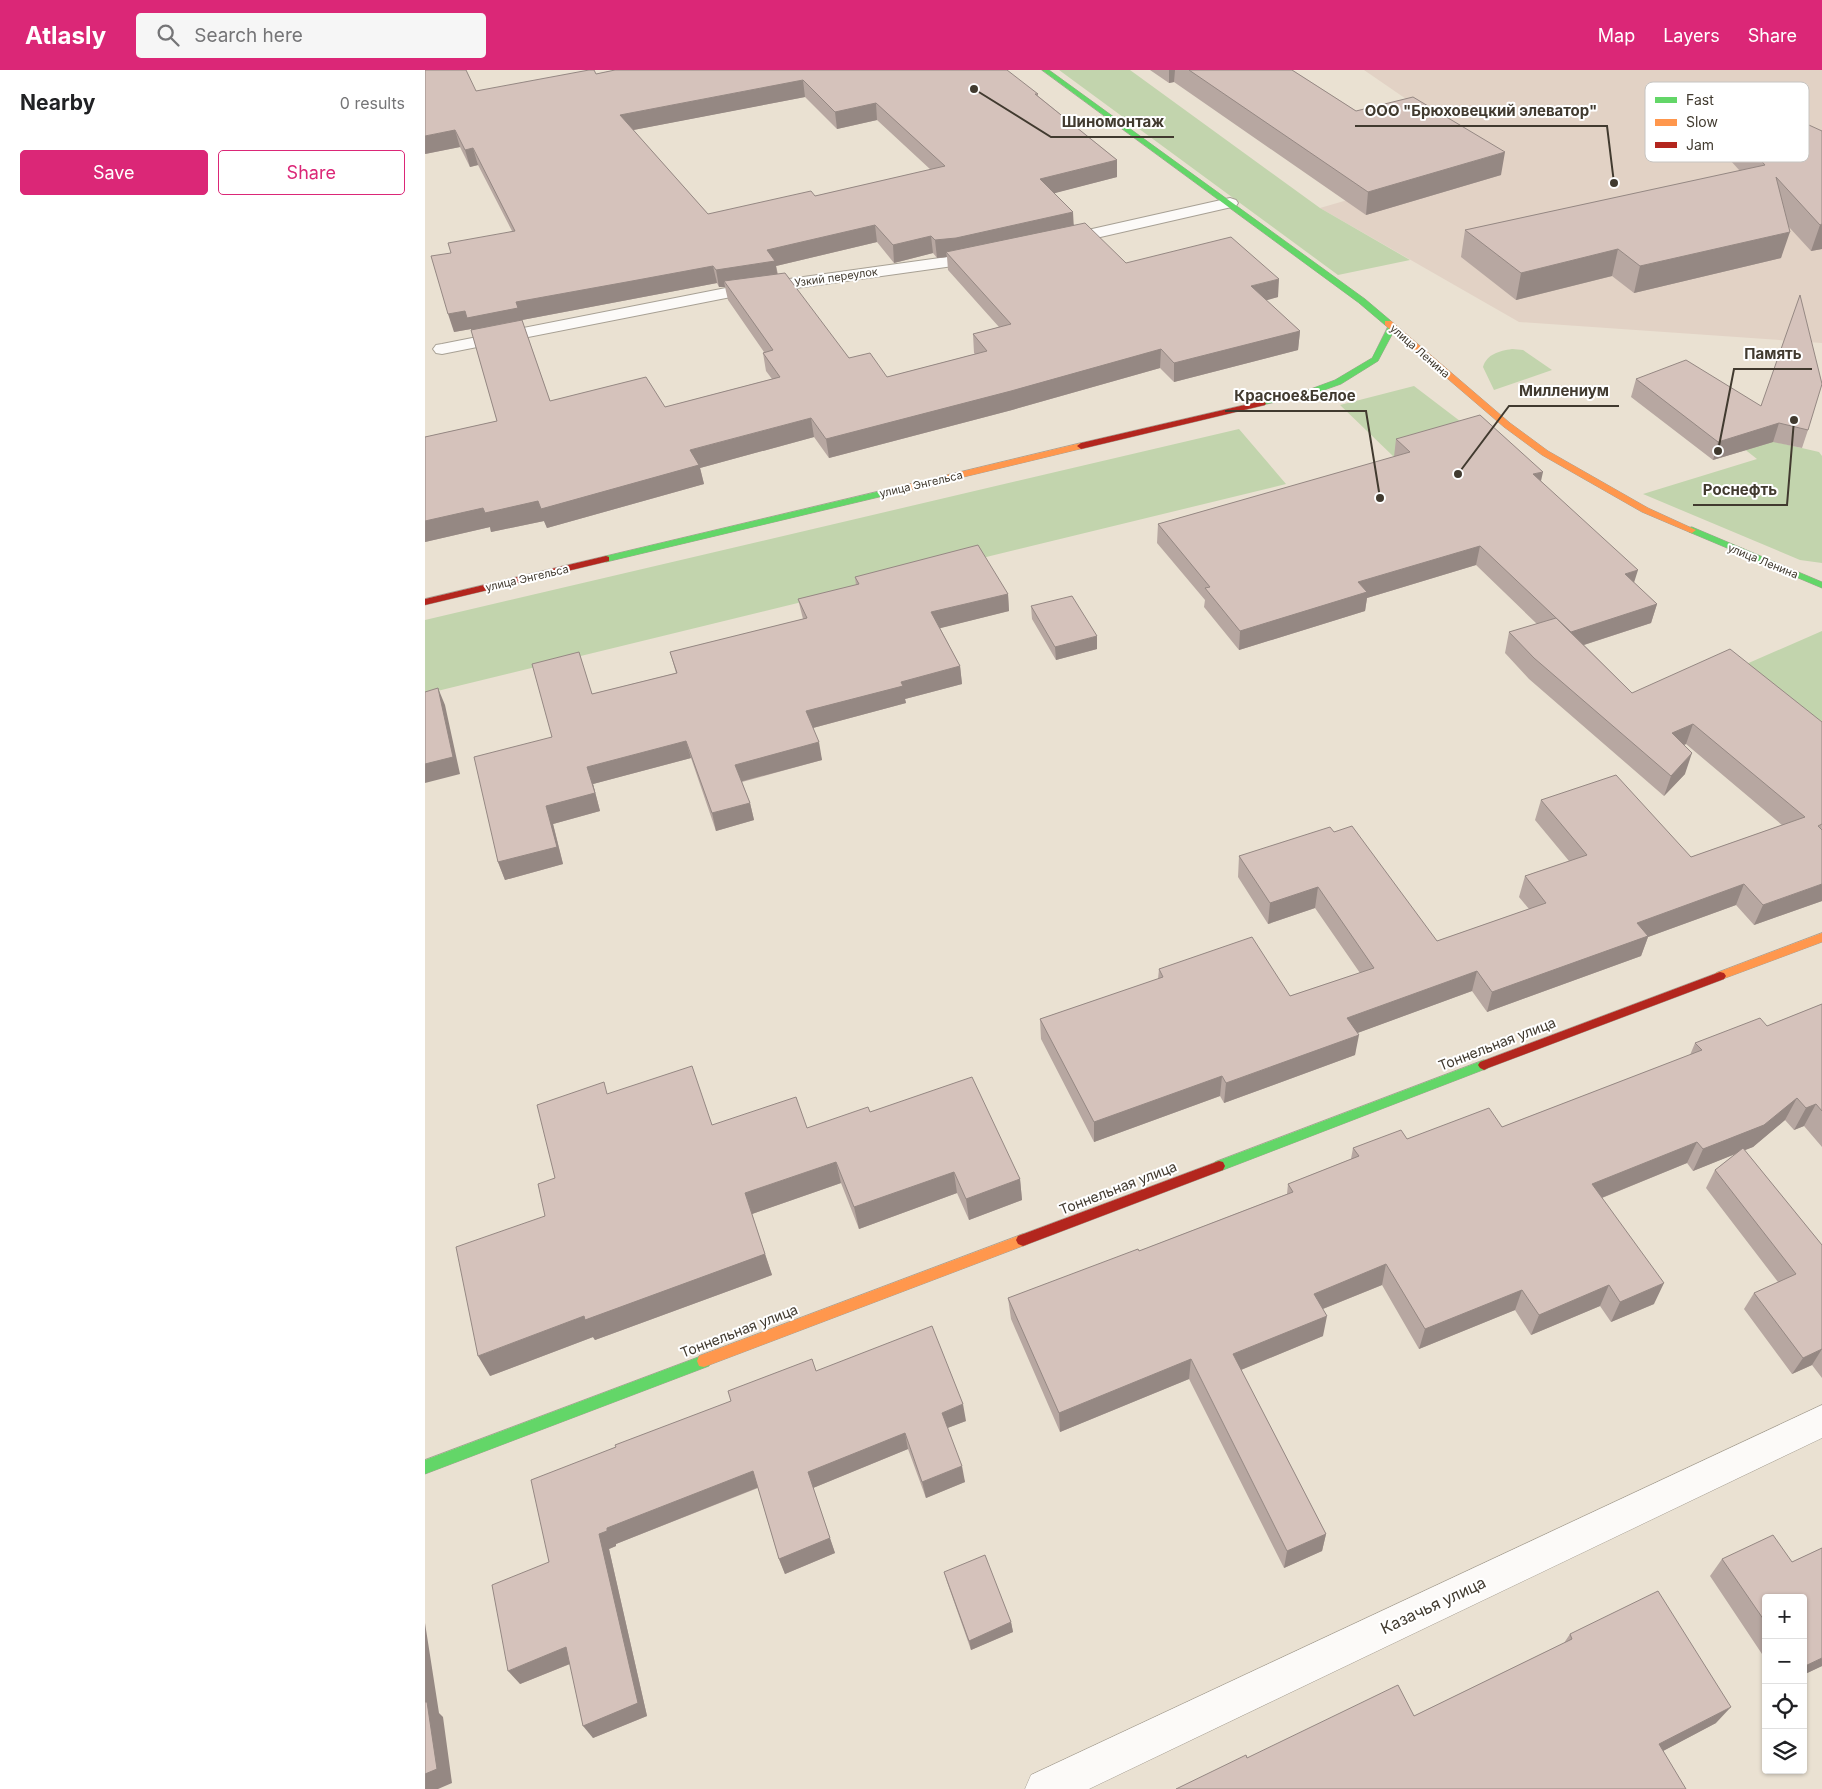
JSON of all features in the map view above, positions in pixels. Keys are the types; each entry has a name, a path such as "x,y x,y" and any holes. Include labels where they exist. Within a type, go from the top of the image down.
{"street":[{"name":"улица Ленина","path":"1045,70 1362,301 1507,425 1545,452 1585,477 1653,514 1822,585"},
{"name":"улица Энгельса","path":"425,602 1309,392 1338,382 1375,359 1392,327"},
{"name":"Тоннельная улица","path":"425,1467 1822,937"},
{"name":"Казачья улица","path":"1045,1789 1822,1421"}],"lane":[{"path":"1041,246 1230,203"},
{"name":"Узкий переулок","path":"442,349 731,292 996,255"}],"shaded area":[{"path":"1364,70 1822,70 1822,343 1519,322 1320,208 1492,158"}],"green space":[{"path":"1059,70 1130,70 1320,208 1410,260 1338,275"},
{"path":"1512,349 1523,350 1552,370 1494,390 1483,367 1487,359 1494,354"},
{"path":"1414,386 1477,434 1394,457 1340,405"},
{"path":"1239,429 1286,484 425,694 425,620"},
{"path":"1719,429 1819,452 1822,456 1822,563 1800,560 1643,494 1757,459"},
{"path":"1822,631 1822,727 1744,665"}],"building":[{"path":"425,70 466,70 476,91 589,70 594,70 596,74 615,70 1007,70 1117,160 1040,179 1073,212 956,238 935,240 931,236 893,245 875,225 767,250 775,261 716,270 713,266 516,302 518,308 467,318 465,311 448,314 431,256 451,253 448,243 515,231 473,148 465,150 455,130 425,136","holes":["803,80 835,112 876,103 945,166 815,196 811,191 708,214 620,115"]},
{"path":"1189,70 1292,70 1356,111 1413,97 1505,152 1368,192"},
{"path":"1809,125 1822,131 1822,224 1820,225 1776,177 1790,232 1640,266 1618,249 1521,273 1465,230 1765,165 1762,162 1809,162"},
{"path":"1085,223 1126,263 1231,237 1279,279 1251,286 1300,331 1174,363 1161,349 1011,391 826,439 811,418 690,450 699,465 541,509 538,501 485,513 483,508 425,521 425,437 497,421 471,330 522,320 550,401 646,377 665,407 780,377 763,353 773,350 724,281 785,273 849,358 870,353 887,377 987,351 973,334 1011,324 946,252"},
{"path":"1800,295 1822,384 1808,430 1779,423 1718,442 1636,379 1686,360 1761,406"},
{"path":"1480,415 1543,472 1533,474 1638,570 1625,574 1657,604 1571,632 1480,546 1358,582 1367,592 1240,631 1205,588 1210,587 1158,524 1410,452 1396,439"},
{"path":"978,545 1008,594 931,612 960,666 901,682 903,686 806,711 819,742 735,765 750,803 712,813 686,741 587,767 595,793 546,806 557,847 498,862 474,757 552,737 532,664 579,652 592,694 677,673 670,652 807,618 798,599 859,584 855,577"},
{"path":"1072,596 1097,636 1055,647 1031,606"},
{"path":"1556,618 1632,693 1730,649 1822,722 1822,824 1818,826 1822,830 1822,884 1763,905 1744,884 1637,923 1648,936 1492,992 1477,971 1347,1018 1359,1035 1226,1083 1222,1076 1094,1122 1040,1019 1163,977 1159,969 1252,937 1290,996 1374,968 1318,887 1270,903 1239,856 1330,827 1334,832 1352,826 1437,941 1546,903 1525,876 1587,855 1541,800 1616,775 1691,857 1805,817 1693,724 1672,733 1692,753 1671,776 1534,658 1509,632"},
{"path":"438,688 453,757 425,764 425,692"},
{"path":"1822,1004 1822,1111 1816,1104 1806,1108 1797,1098 1764,1125 1703,1149 1697,1142 1592,1184 1664,1283 1620,1302 1609,1285 1539,1315 1522,1290 1425,1329 1386,1264 1314,1294 1327,1316 1233,1354 1326,1534 1287,1551 1191,1359 1059,1413 1008,1298 1138,1249 1139,1251 1293,1192 1288,1184 1359,1156 1353,1148 1401,1130 1407,1139 1489,1108 1502,1127 1702,1050 1695,1043 1760,1018 1767,1026"},
{"path":"692,1066 712,1125 796,1097 807,1128 868,1107 870,1112 972,1077 1020,1179 966,1199 954,1172 854,1207 836,1162 745,1193 765,1254 585,1320 584,1316 478,1356 456,1247 545,1216 538,1184 555,1178 537,1105 604,1082 607,1094"},
{"path":"1743,1148 1822,1245 1822,1349 1803,1358 1754,1293 1796,1274 1715,1170"},
{"path":"932,1326 963,1404 942,1413 962,1466 922,1482 905,1433 808,1472 830,1538 779,1559 753,1471 607,1528 607,1531 599,1534 638,1703 583,1726 566,1647 508,1671 492,1585 549,1562 531,1480 616,1447 615,1445 731,1401 728,1391 812,1359 816,1371"},
{"path":"1773,1535 1792,1562 1822,1548 1822,1658 1807,1665 1807,1594 1762,1594 1762,1617 1722,1559"},
{"path":"985,1555 1011,1622 969,1641 944,1572"},
{"path":"1658,1591 1731,1707 1659,1744 1686,1789 1176,1789 1246,1755 1247,1758 1398,1685 1414,1716 1572,1639 1570,1634"},
{"path":"425,1702 427,1702 437,1769 425,1774"}],"traffic: fast":[{"path":"1045,70 1362,301 1388,323"},
{"path":"1262,403 1310,392 1338,382 1375,359 1392,327"},
{"path":"606,559 893,491"},
{"path":"1692,530 1822,585"},
{"path":"1219,1166 1484,1065"},
{"path":"425,1467 704,1361"}],"traffic: slow":[{"path":"1388,323 1507,425 1545,453 1645,510 1692,530"},
{"path":"893,491 1081,446"},
{"path":"1720,976 1822,937"},
{"path":"704,1361 1023,1240"}],"traffic: jam":[{"path":"1081,446 1262,403"},
{"path":"425,602 606,559"},
{"path":"1484,1065 1720,976"},
{"path":"1023,1240 1219,1166"}],"place":[{"name":"Шиномонтаж","path":"974,89"},
{"name":"ООО \"Брюховецкий элеватор\"","path":"1614,183"},
{"name":"Роснефть","path":"1794,420"},
{"name":"Память","path":"1718,451"},
{"name":"Миллениум","path":"1458,474"},
{"name":"Красное&Белое","path":"1380,498"}]}
